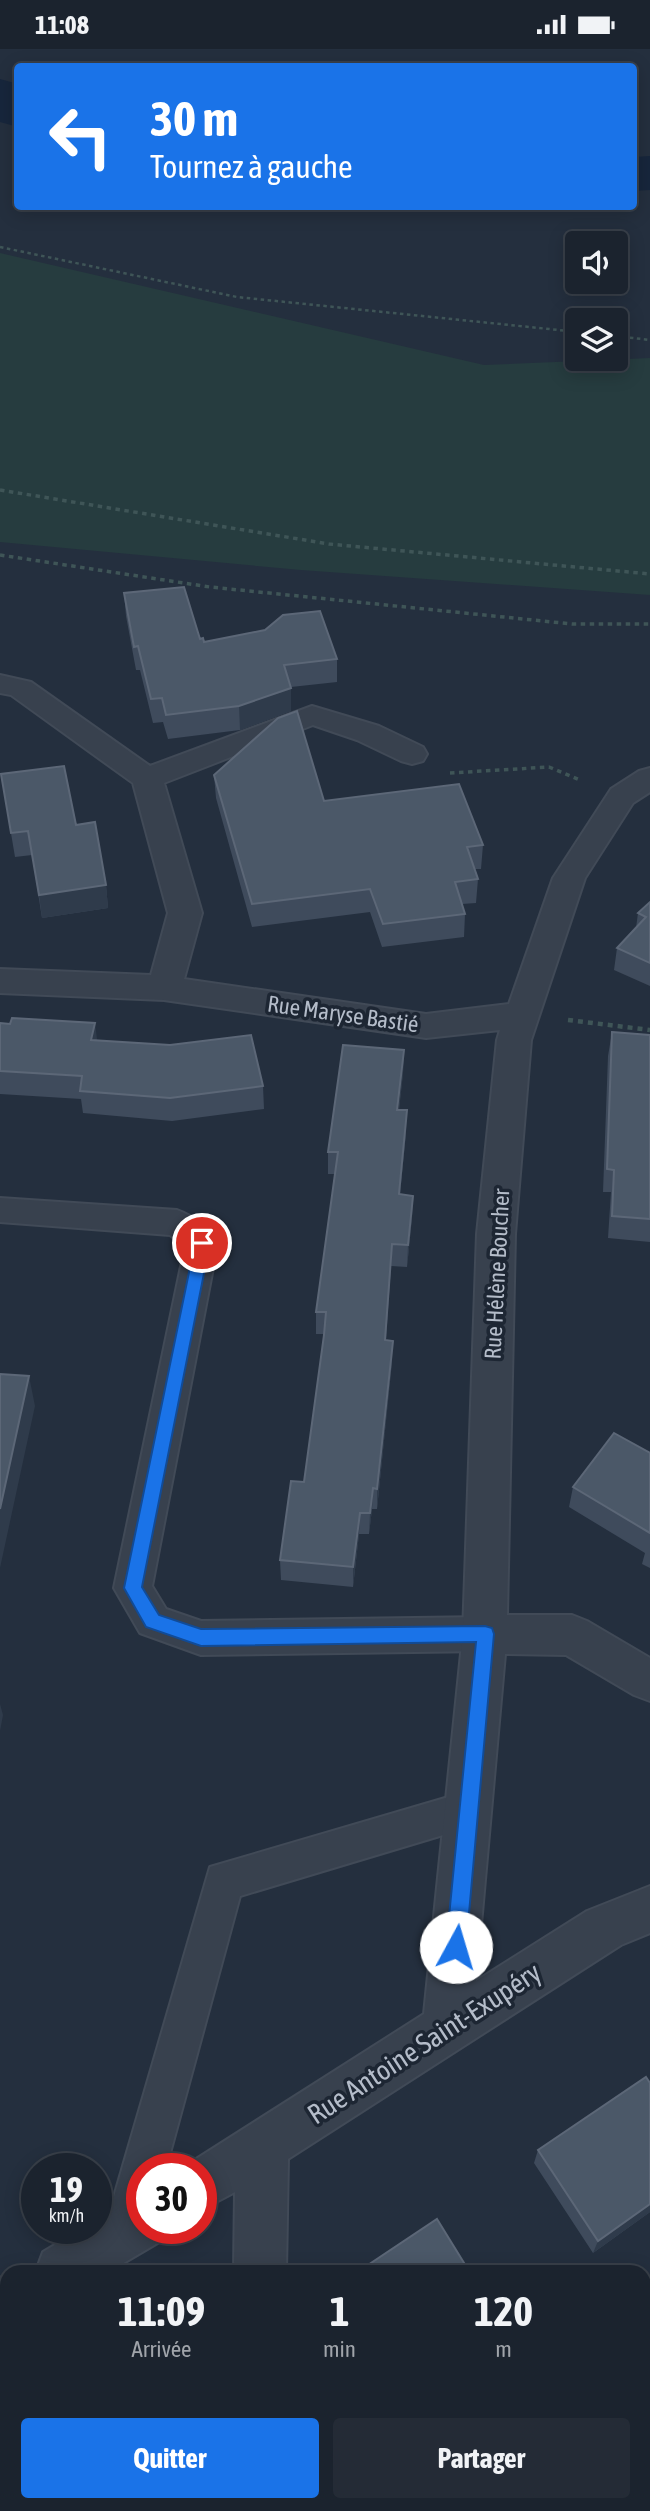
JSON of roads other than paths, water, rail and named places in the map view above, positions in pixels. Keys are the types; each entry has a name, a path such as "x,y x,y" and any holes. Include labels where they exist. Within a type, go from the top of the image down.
{"street":[{"path":"0,684 20,688 147,778 185,913 163,988"},
{"path":"147,778 312,715 368,733 412,754"},
{"name":"Rue Hélène Boucher","path":"447,2029 485,1634 496,1234 514,1040 569,879 622,796 650,778"},
{"name":"Rue Maryse Bastié","path":"0,981 163,988 426,1026 522,1014"},
{"path":"485,1634 572,1635 650,1681"},
{"name":"Rue Antoine Saint-Exupéry","path":"217,2175 604,1928 650,1909"},
{"path":"260,2265 261,2147"},
{"path":"72,2265 126,2231"}],"lane":[{"path":"0,1210 177,1223 202,1243 133,1588 153,1621 201,1637 485,1634"},
{"path":"148,2153 224,1881 469,1810"}],"waterway":[{"path":"0,96 14,107"},
{"path":"637,174 650,173"}]}
